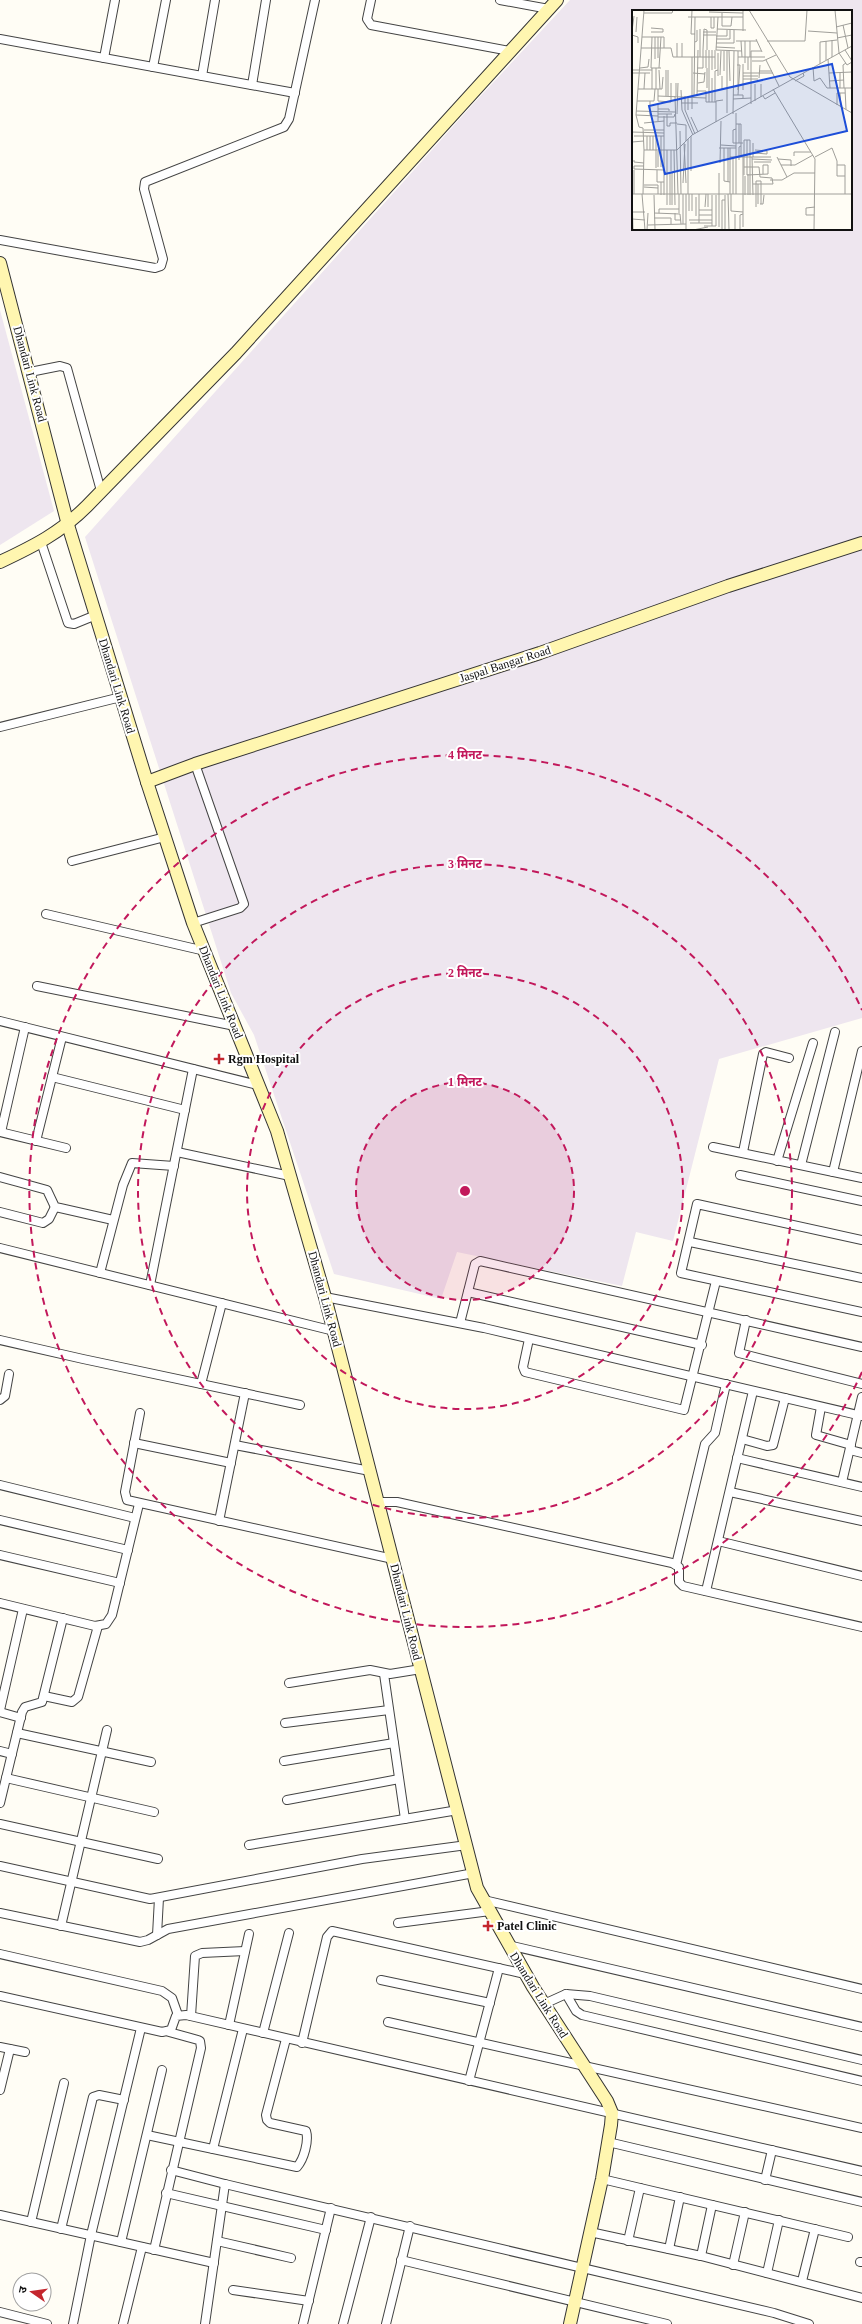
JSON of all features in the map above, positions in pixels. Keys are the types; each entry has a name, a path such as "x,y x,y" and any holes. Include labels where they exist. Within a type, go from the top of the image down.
{"street":[{"path":"104,58 115,0"},
{"path":"153,67 166,0"},
{"path":"202,76 216,0"},
{"path":"252,85 266,0"},
{"path":"0,240 158,268 161,266 164,259 144,189 145,182 280,130 288,123 315,0"},
{"path":"371,0 367,19 371,25 510,51"},
{"path":"500,0 549,9"},
{"path":"0,562 41,542 68,525 236,353 557,0"},
{"path":"0,39 295,93"},
{"name":"Dhandari Link Road","path":"0,263 30,372 68,525 146,782 193,923 277,1131 334,1330 474,1873 487,1906 508,1945 544,2004 584,2064 612,2113"},
{"path":"30,372 60,366 67,368 101,491"},
{"path":"41,542 68,623 74,624 96,615"},
{"name":"Jaspal Bangar Road","path":"146,782 195,764 540,653 728,586 862,542"},
{"path":"0,727 121,697"},
{"path":"193,923 240,908 244,904 195,764"},
{"path":"72,860 165,837"},
{"path":"46,914 205,951"},
{"path":"37,986 235,1026"},
{"path":"0,1021 258,1085"},
{"path":"25,1027 1,1132 66,1148"},
{"path":"801,1165 835,1032"},
{"path":"36,1141 62,1037"},
{"path":"777,1161 813,1043"},
{"path":"834,1172 862,1051"},
{"path":"743,1152 763,1054 766,1052 790,1058"},
{"path":"150,1285 193,1069"},
{"path":"52,1077 185,1110"},
{"path":"713,1147 743,1152 777,1161 862,1178"},
{"path":"177,1152 290,1176"},
{"path":"100,1273 128,1168 132,1163 174,1166"},
{"path":"740,1175 862,1201"},
{"path":"0,1177 47,1190 55,1206 113,1220"},
{"path":"862,1240 697,1204 690,1242 682,1273 862,1312"},
{"path":"0,1212 43,1223 49,1219 55,1206"},
{"path":"690,1242 862,1278"},
{"path":"0,1248 334,1330"},
{"path":"460,1323 475,1264 480,1261 862,1347"},
{"path":"529,1339 523,1368 525,1372 684,1410 702,1345 716,1281"},
{"path":"468,1292 702,1345"},
{"path":"325,1297 460,1323 694,1376 860,1416"},
{"path":"201,1384 222,1303"},
{"path":"746,1320 738,1350 742,1354 862,1384"},
{"path":"0,1340 300,1405"},
{"path":"0,1400 5,1396 9,1374"},
{"path":"726,1384 715,1433 705,1444 676,1565 678,1567 680,1585 862,1627"},
{"path":"706,1591 753,1391"},
{"path":"219,1521 245,1393"},
{"path":"842,1482 850,1448 860,1416 862,1397"},
{"path":"742,1439 767,1446 773,1445 785,1398"},
{"path":"821,1406 816,1435 862,1453"},
{"path":"140,1413 125,1498 139,1504 393,1559"},
{"path":"134,1443 231,1463"},
{"path":"235,1445 370,1471"},
{"path":"737,1458 862,1487"},
{"path":"0,1485 135,1518"},
{"path":"730,1492 862,1521"},
{"path":"378,1502 397,1502 676,1565"},
{"path":"0,1603 98,1626 106,1624 112,1615 139,1504"},
{"path":"0,1520 128,1550"},
{"path":"718,1541 862,1576"},
{"path":"0,1555 120,1584"},
{"path":"21,1718 0,1711 23,1609"},
{"path":"0,1803 4,1782 24,1707 39,1704 44,1696 63,1618"},
{"path":"44,1696 72,1702 78,1697 98,1626"},
{"path":"289,1684 370,1670 384,1674 421,1669"},
{"path":"384,1674 405,1819"},
{"path":"285,1723 389,1710"},
{"path":"61,1926 82,1842 107,1730"},
{"path":"17,1733 151,1762"},
{"path":"284,1761 394,1743"},
{"path":"0,1751 12,1754"},
{"path":"287,1800 399,1779"},
{"path":"4,1782 92,1797 154,1812"},
{"path":"249,1845 458,1810"},
{"path":"0,1824 158,1859"},
{"path":"0,1866 150,1899 362,1859 466,1845"},
{"path":"0,1913 134,1942 145,1942 168,1929 474,1873"},
{"path":"157,1935 160,1898"},
{"path":"398,1923 487,1906 862,1989"},
{"path":"302,2043 326,1937 332,1931 525,1974"},
{"path":"263,2033 289,1933"},
{"path":"229,2026 249,1934"},
{"path":"508,1945 862,2027"},
{"path":"191,2016 195,1956 202,1953 245,1951"},
{"path":"0,1954 162,1991 172,1998 178,2015 169,2032"},
{"path":"469,2080 499,1968"},
{"path":"381,1980 490,2003"},
{"path":"566,1994 576,2011 582,2015 862,2081"},
{"path":"544,2004 566,1994 598,1997 862,2060"},
{"path":"0,1996 141,2028 169,2032 198,2040 201,2044 171,2170 154,2250"},
{"path":"178,2015 191,2016 302,2043 862,2170"},
{"path":"388,2022 584,2064 862,2128"},
{"path":"73,2324 91,2236 141,2028"},
{"path":"213,2149 243,2029"},
{"path":"146,2135 294,2167 299,2165 307,2138 306,2131 275,2125 267,2120 266,2115 286,2039"},
{"path":"0,2047 25,2052"},
{"path":"0,2090 10,2049"},
{"path":"120,2242 162,2070"},
{"path":"31,2222 64,2083"},
{"path":"60,2228 93,2097 99,2096 124,2100"},
{"path":"570,2324 602,2179 612,2113"},
{"path":"608,2142 862,2202"},
{"path":"765,2180 772,2150"},
{"path":"171,2170 225,2184 410,2226 582,2269 774,2313 809,2324"},
{"path":"602,2179 848,2237"},
{"path":"205,2324 225,2184"},
{"path":"628,2241 640,2188"},
{"path":"166,2193 326,2230"},
{"path":"669,2250 680,2197"},
{"path":"701,2256 712,2204"},
{"path":"304,2324 331,2208"},
{"path":"733,2265 745,2212"},
{"path":"0,2215 214,2263"},
{"path":"343,2324 370,2217"},
{"path":"767,2273 779,2220"},
{"path":"386,2324 410,2226"},
{"path":"802,2281 815,2229"},
{"path":"590,2232 701,2256 802,2281 862,2298"},
{"path":"217,2241 292,2258"},
{"path":"123,2324 142,2247"},
{"path":"401,2260 667,2324"},
{"path":"233,2290 309,2301"},
{"path":"0,2312 47,2324"}],"shaded area":[{"path":"570,0 862,0 862,1018 719,1059 673,1241 636,1232 622,1286 457,1252 441,1299 334,1274 254,1035 231,993 85,537 474,103"},
{"path":"0,310 54,511 0,545"}],"place":[{"name":"Rgm Hospital","path":"219,1059"},
{"name":"Patel Clinic","path":"488,1926"}]}
